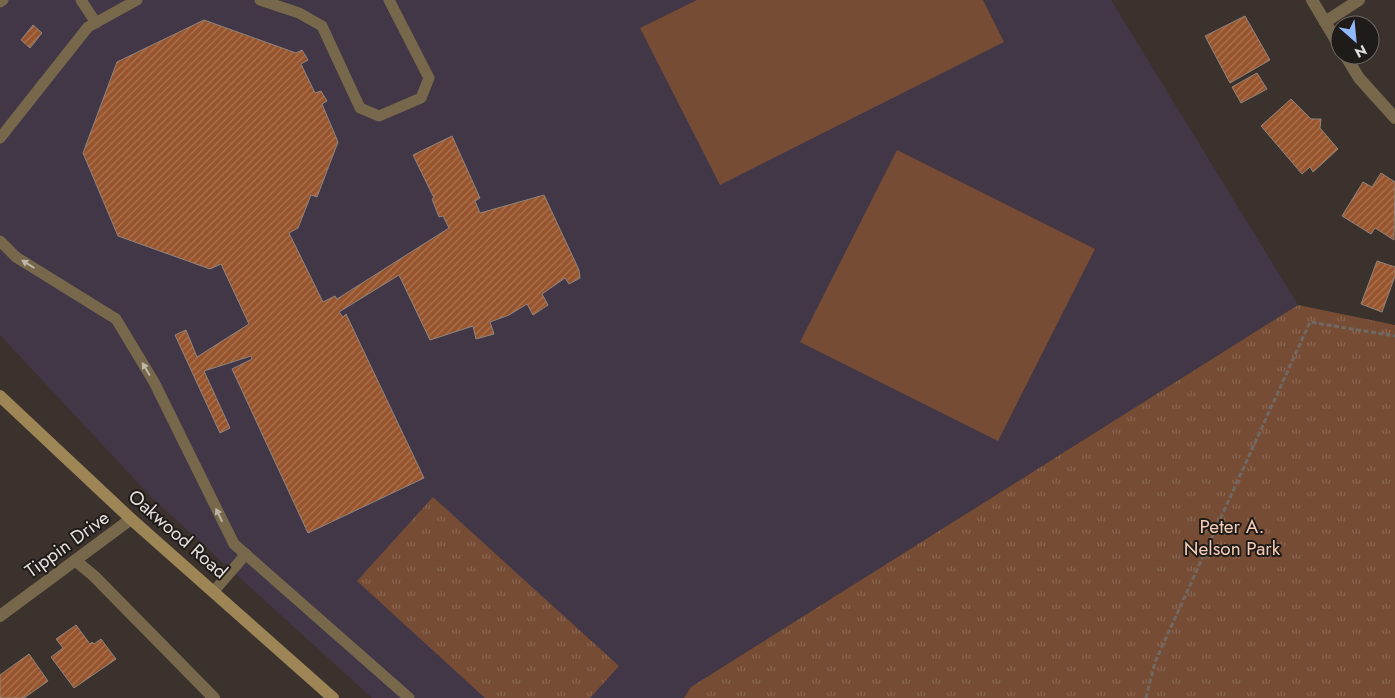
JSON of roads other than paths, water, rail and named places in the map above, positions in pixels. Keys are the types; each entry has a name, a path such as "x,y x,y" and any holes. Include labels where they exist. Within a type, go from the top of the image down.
{"main road":[{"name":"Oakwood Road","path":"0,396 131,519 333,698"}],"street":[{"path":"1312,0 1330,30"},
{"path":"1325,22 1359,0"},
{"path":"1351,65 1359,78 1395,118"},
{"name":"Tippin Drive","path":"0,616 131,519"},
{"path":"76,560 214,698"}],"lane":[{"path":"81,0 96,22"},
{"path":"0,138 88,27 137,0"},
{"path":"260,0 299,13 322,26 360,108 379,116 421,98 429,78 389,0"},
{"path":"0,241 16,257 116,319 154,382 234,544 409,698"},
{"path":"214,591 246,554"}],"park label":[{"name":"Peter A. Nelson Park","path":"1232,537"}]}
